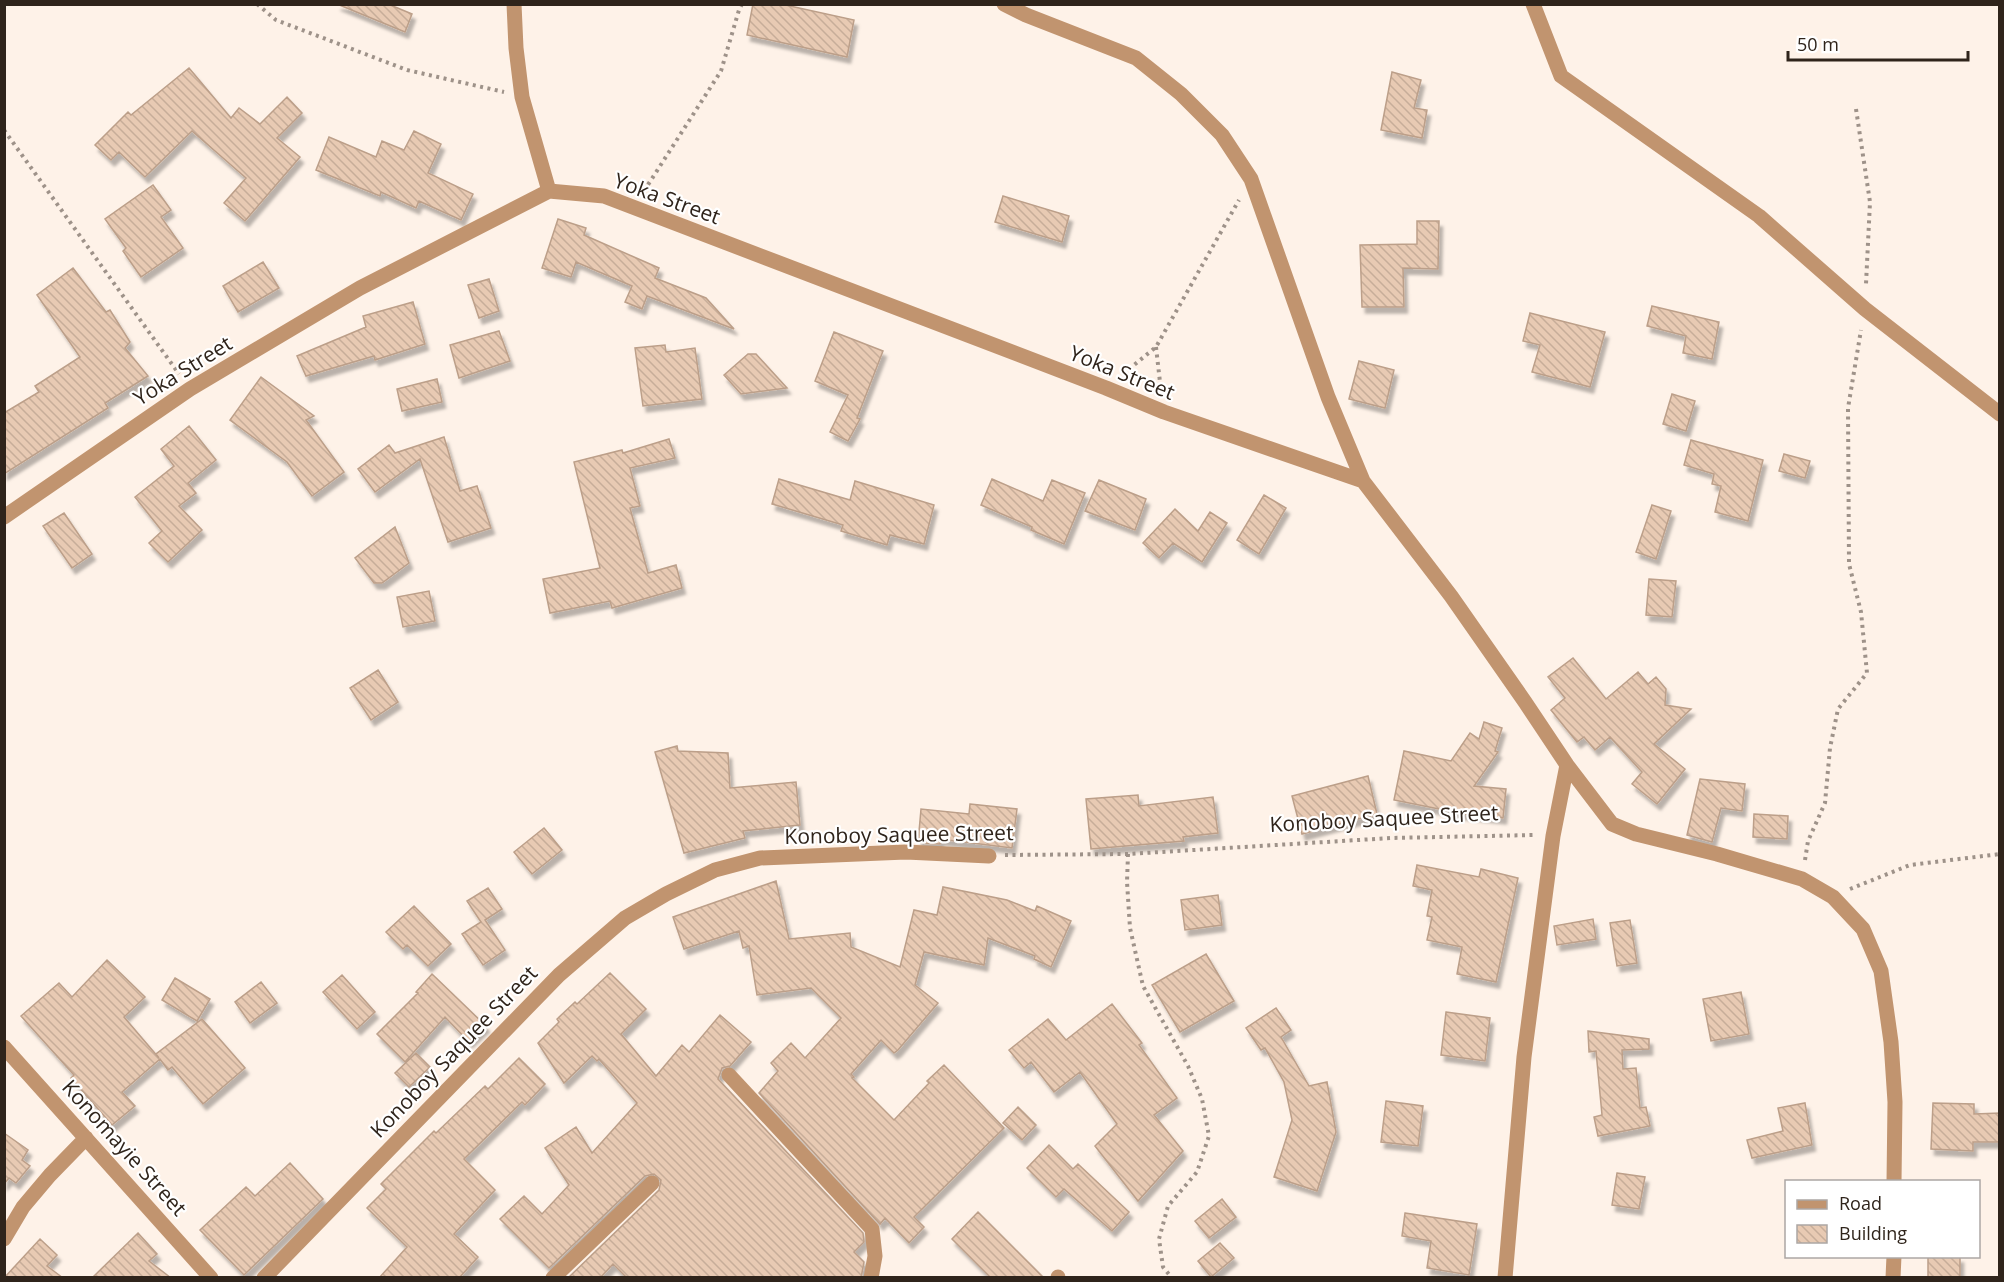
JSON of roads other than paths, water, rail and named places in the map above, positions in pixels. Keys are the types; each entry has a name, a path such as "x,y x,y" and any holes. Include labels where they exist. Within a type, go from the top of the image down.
{"street":[{"path":"514,4 522,97 549,191"},
{"path":"1004,4 1136,57 1181,94 1222,135 1251,179 1328,397 1363,481 1450,596 1567,765 1612,824 1636,834 1717,854 1802,879 1833,897 1863,929 1881,971 1892,1054 1895,1102 1894,1180"},
{"path":"1533,4 1561,76 1759,216 1865,309 2000,414"},
{"name":"Yoka Street","path":"4,517 190,389 360,288 549,191 604,196 1164,412 1363,481"},
{"path":"1504,1278 1524,1057 1553,836 1567,765"},
{"name":"Konoboy Saquee Street","path":"264,1278 559,975 625,918 666,894 715,870 760,858 906,852 989,856"},
{"name":"Konomayie Street","path":"4,1047 211,1278"},
{"path":"729,1076 872,1229 875,1256 871,1278"},
{"path":"4,1239 30,1199 86,1138"},
{"path":"553,1278 652,1183"},
{"path":"1893,1258 1893,1278"}]}
